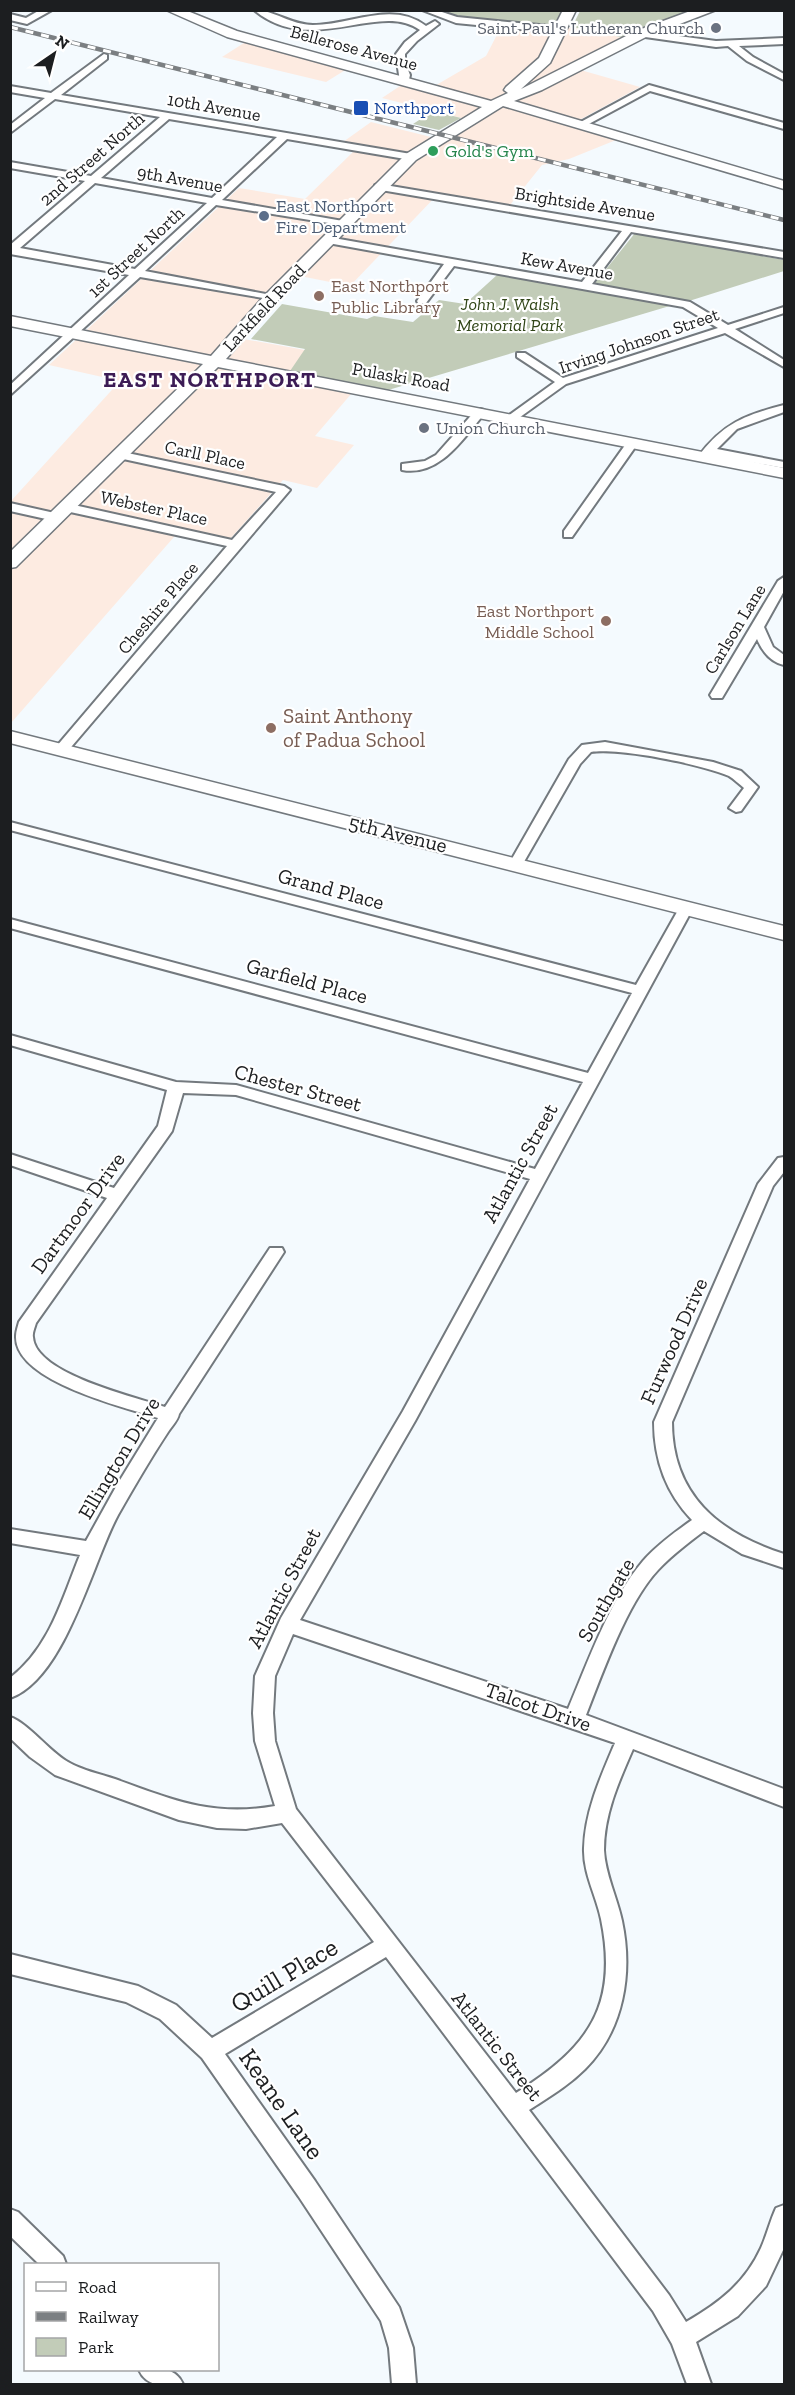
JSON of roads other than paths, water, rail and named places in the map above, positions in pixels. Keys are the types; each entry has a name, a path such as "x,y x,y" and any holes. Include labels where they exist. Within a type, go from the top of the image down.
{"main road":[{"name":"Bellerose Avenue","path":"172,10 232,34 405,82 582,124 784,185"},
{"path":"497,103 545,60 570,10"},
{"path":"497,103 537,87 642,34 687,16 710,10"},
{"name":"Larkfield Road","path":"10,563 215,361 271,298 411,157 497,103"},
{"name":"Pulaski Road","path":"10,321 632,443 708,454 784,473"},
{"name":"5th Avenue","path":"10,737 784,933"}],"street":[{"path":"10,17 27,21 48,10"},
{"path":"258,10 277,21 318,27 376,13 395,14 417,20 426,30"},
{"path":"426,10 456,20 560,30"},
{"path":"405,82 406,74 400,60 401,54 426,30 438,23 456,20"},
{"path":"642,34 681,41 731,44 784,41"},
{"path":"731,44 750,59 784,77"},
{"path":"10,130 104,57"},
{"path":"582,124 649,88 784,126"},
{"name":"10th Avenue","path":"10,89 411,157"},
{"name":"2nd Street North","path":"11,250 167,116"},
{"name":"1st Street North","path":"10,392 285,135"},
{"name":"9th Avenue","path":"10,165 343,224"},
{"name":"Brightside Avenue","path":"380,187 784,255"},
{"path":"585,286 629,228"},
{"name":"Kew Avenue","path":"328,240 686,304 784,364"},
{"path":"11,250 271,298"},
{"path":"422,301 451,262"},
{"name":"Irving Johnson Street","path":"512,418 562,382 784,310"},
{"path":"521,356 562,382"},
{"path":"784,408 733,427 722,435 708,454 784,465"},
{"path":"406,467 428,464 440,457 480,412"},
{"path":"568,534 632,443"},
{"name":"Carll Place","path":"118,455 284,490"},
{"name":"Cheshire Place","path":"61,750 235,544 284,490"},
{"name":"Webster Place","path":"10,507 60,512 235,544"},
{"name":"Carlson Lane","path":"717,695 784,581"},
{"path":"758,628 768,649 784,661"},
{"path":"516,864 574,762 581,745 629,749 708,765 736,774 751,787 736,808"},
{"name":"Grand Place","path":"10,826 641,991"},
{"name":"Atlantic Street","path":"686,908 409,1416 288,1624 265,1676 263,1713 265,1741 287,1813 514,2107 661,2303 682,2337 699,2385"},
{"name":"Garfield Place","path":"10,923 593,1079"},
{"name":"Chester Street","path":"10,1040 176,1087 236,1090 539,1176"},
{"name":"Dartmoor Drive","path":"171,1416 64,1379 44,1368 31,1353 24,1338 28,1322 166,1127 176,1087"},
{"path":"10,1159 117,1195"},
{"name":"Furwood Drive","path":"784,1162 766,1184 663,1422 665,1457 682,1496 703,1522 729,1539 763,1555 784,1561"},
{"name":"Ellington Drive","path":"10,1690 23,1682 57,1637 69,1614 92,1549 123,1489 276,1252"},
{"name":"Southgate","path":"573,1719 603,1649 634,1588 657,1559 703,1522"},
{"path":"10,1536 92,1549"},
{"name":"Talcot Drive","path":"288,1624 573,1719 752,1784 784,1798"},
{"path":"10,1725 37,1751 62,1768 179,1811 217,1819 246,1820 287,1813"},
{"path":"514,2107 561,2076 594,2040 611,2008 617,1981 618,1950 611,1916 599,1880 594,1848 598,1815 607,1784 627,1739"},
{"name":"Quill Place","path":"210,2051 387,1945"},
{"name":"Keane Lane","path":"10,1964 130,1993 168,2012 210,2051 320,2207 391,2315 401,2348 404,2385"},
{"path":"682,2337 732,2307 756,2282 775,2248 784,2216"},
{"path":"10,2220 53,2263"},
{"path":"152,2371 171,2385"}],"railway":[{"path":"10,27 784,220"}],"place":[{"name":"Saint Paul's Lutheran Church","path":"716,28"},
{"name":"Northport","path":"361,108"},
{"name":"Gold's Gym","path":"433,151"},
{"name":"East Northport Fire Department","path":"264,216"},
{"name":"East Northport Public Library","path":"319,296"},
{"name":"Union Church","path":"424,428"},
{"name":"East Northport Middle School","path":"606,621"},
{"name":"Saint Anthony of Padua School","path":"271,728"}],"district":[{"name":"EAST NORTHPORT","path":"210,379"}],"park label":[{"name":"John J. Walsh Memorial Park","path":"510,314"}]}
